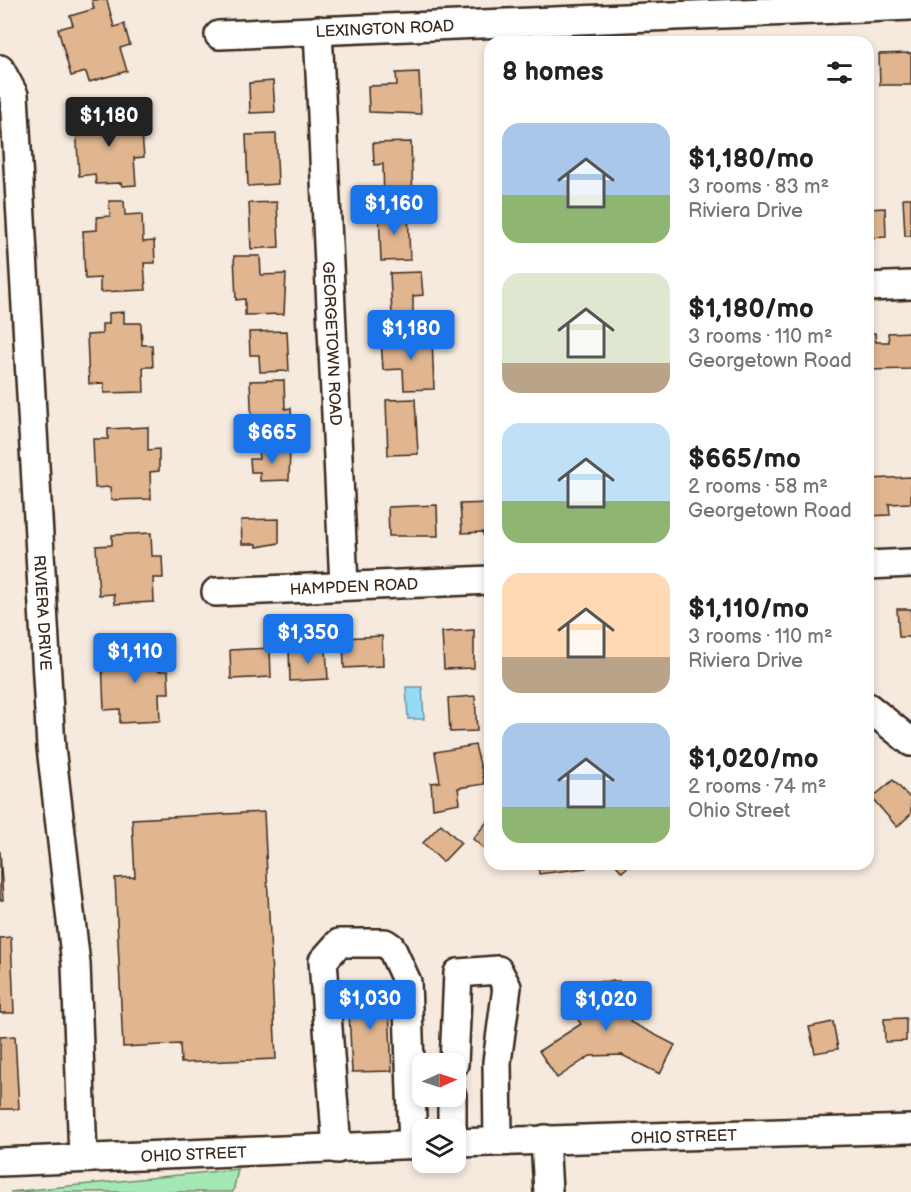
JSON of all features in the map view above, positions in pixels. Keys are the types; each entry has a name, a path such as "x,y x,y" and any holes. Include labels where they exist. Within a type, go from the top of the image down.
{"street":[{"name":"LEXINGTON ROAD","path":"219,35 318,30 620,30 911,6"},
{"name":"GEORGETOWN ROAD","path":"318,30 344,585"},
{"name":"RIVIERA DRIVE","path":"0,69 14,95 51,747 76,964 83,1158"},
{"path":"874,287 911,285"},
{"path":"874,565 911,563"},
{"name":"HAMPDEN ROAD","path":"216,592 484,580"},
{"path":"874,712 911,742"},
{"path":"336,1149 323,961 339,943 385,944 391,947 407,982 416,1119"},
{"path":"454,1053 458,973 498,970 507,987 497,1062 498,1141"},
{"name":"OHIO STREET","path":"466,1143 911,1129"},
{"path":"545,1139 548,1192"},
{"name":"OHIO STREET","path":"0,1162 412,1144"}],"green space":[{"path":"238,1169 233,1192 10,1192"}],"water":[{"path":"406,687 422,687 424,719 408,719"}],"building":[{"path":"92,0 107,0 114,27 124,24 130,45 120,48 127,71 89,82 86,72 71,76 58,29 73,25 70,16 94,9"},
{"path":"911,53 911,85 880,85 879,54"},
{"path":"419,72 421,114 369,112 368,86 397,85 396,73"},
{"path":"273,81 275,112 250,113 249,83"},
{"path":"130,109 132,135 142,135 144,157 134,158 136,185 96,184 95,174 79,176 76,127 91,126 91,112"},
{"path":"276,134 278,184 248,186 246,135"},
{"path":"411,142 413,200 384,201 383,164 374,165 373,143"},
{"path":"903,198 911,198 911,236 905,236"},
{"path":"109,201 124,201 125,215 142,214 143,242 154,241 155,263 144,263 146,290 100,292 100,278 85,279 83,231 97,230 97,217 110,216"},
{"path":"277,202 279,247 251,249 249,203"},
{"path":"885,208 886,237 874,238 874,209"},
{"path":"408,211 410,260 381,261 379,212"},
{"path":"234,256 260,256 261,275 286,274 284,314 245,315 245,299 236,300"},
{"path":"421,272 423,295 413,296 413,315 392,316 390,273"},
{"path":"124,312 124,323 141,323 142,345 152,345 153,367 143,367 144,392 104,393 104,383 89,384 87,335 102,334 102,324 109,324 109,313"},
{"path":"287,331 289,371 260,372 259,355 250,355 249,332"},
{"path":"911,332 911,369 874,370 874,333 876,342 889,342 888,333"},
{"path":"432,337 434,389 404,390 403,369 383,370 381,339"},
{"path":"284,380 285,409 291,408 292,430 252,431 250,381"},
{"path":"415,399 418,454 388,455 386,400"},
{"path":"148,427 148,450 159,449 159,471 150,472 151,499 111,500 110,487 95,488 93,439 108,439 108,429"},
{"path":"290,448 289,480 260,481 260,472 251,472 250,459 259,459 258,450"},
{"path":"911,477 911,503 889,504 890,515 874,516 874,479"},
{"path":"484,503 484,535 483,532 462,533 460,504"},
{"path":"437,505 438,536 389,536 388,507"},
{"path":"279,519 279,543 257,547 257,544 242,544 241,520"},
{"path":"151,533 152,556 162,556 163,578 153,578 154,602 115,604 114,594 99,595 96,546 112,545 112,535"},
{"path":"897,609 911,609 911,641 910,637 899,637"},
{"path":"474,630 474,668 444,669 442,632"},
{"path":"382,636 383,666 344,668 343,638"},
{"path":"157,645 158,671 168,671 169,693 159,693 160,721 120,723 120,709 104,710 102,661 118,660 117,647"},
{"path":"270,648 271,677 231,679 230,650"},
{"path":"289,650 326,650 328,679 290,681"},
{"path":"475,696 477,731 450,732 448,698"},
{"path":"475,745 484,784 458,788 460,803 433,808 431,783 440,782 435,752"},
{"path":"893,780 911,799 911,814 897,827 874,800 874,796"},
{"path":"264,812 276,1059 181,1063 180,1044 123,1047 115,878 135,877 132,819"},
{"path":"441,824 461,843 443,862 423,843"},
{"path":"484,825 484,849 473,839"},
{"path":"0,851 3,900 0,900"},
{"path":"539,870 570,870 539,874"},
{"path":"11,937 14,1013 0,1013 0,938"},
{"path":"619,981 637,1008 630,1022 675,1045 660,1074 622,1055 590,1056 557,1078 539,1051 581,1024 572,1011 587,982"},
{"path":"388,989 392,1071 352,1072 348,991"},
{"path":"906,1018 906,1041 885,1042 884,1019"},
{"path":"833,1022 838,1049 815,1053 809,1027"},
{"path":"15,1036 19,1109 0,1109 0,1037"}]}
